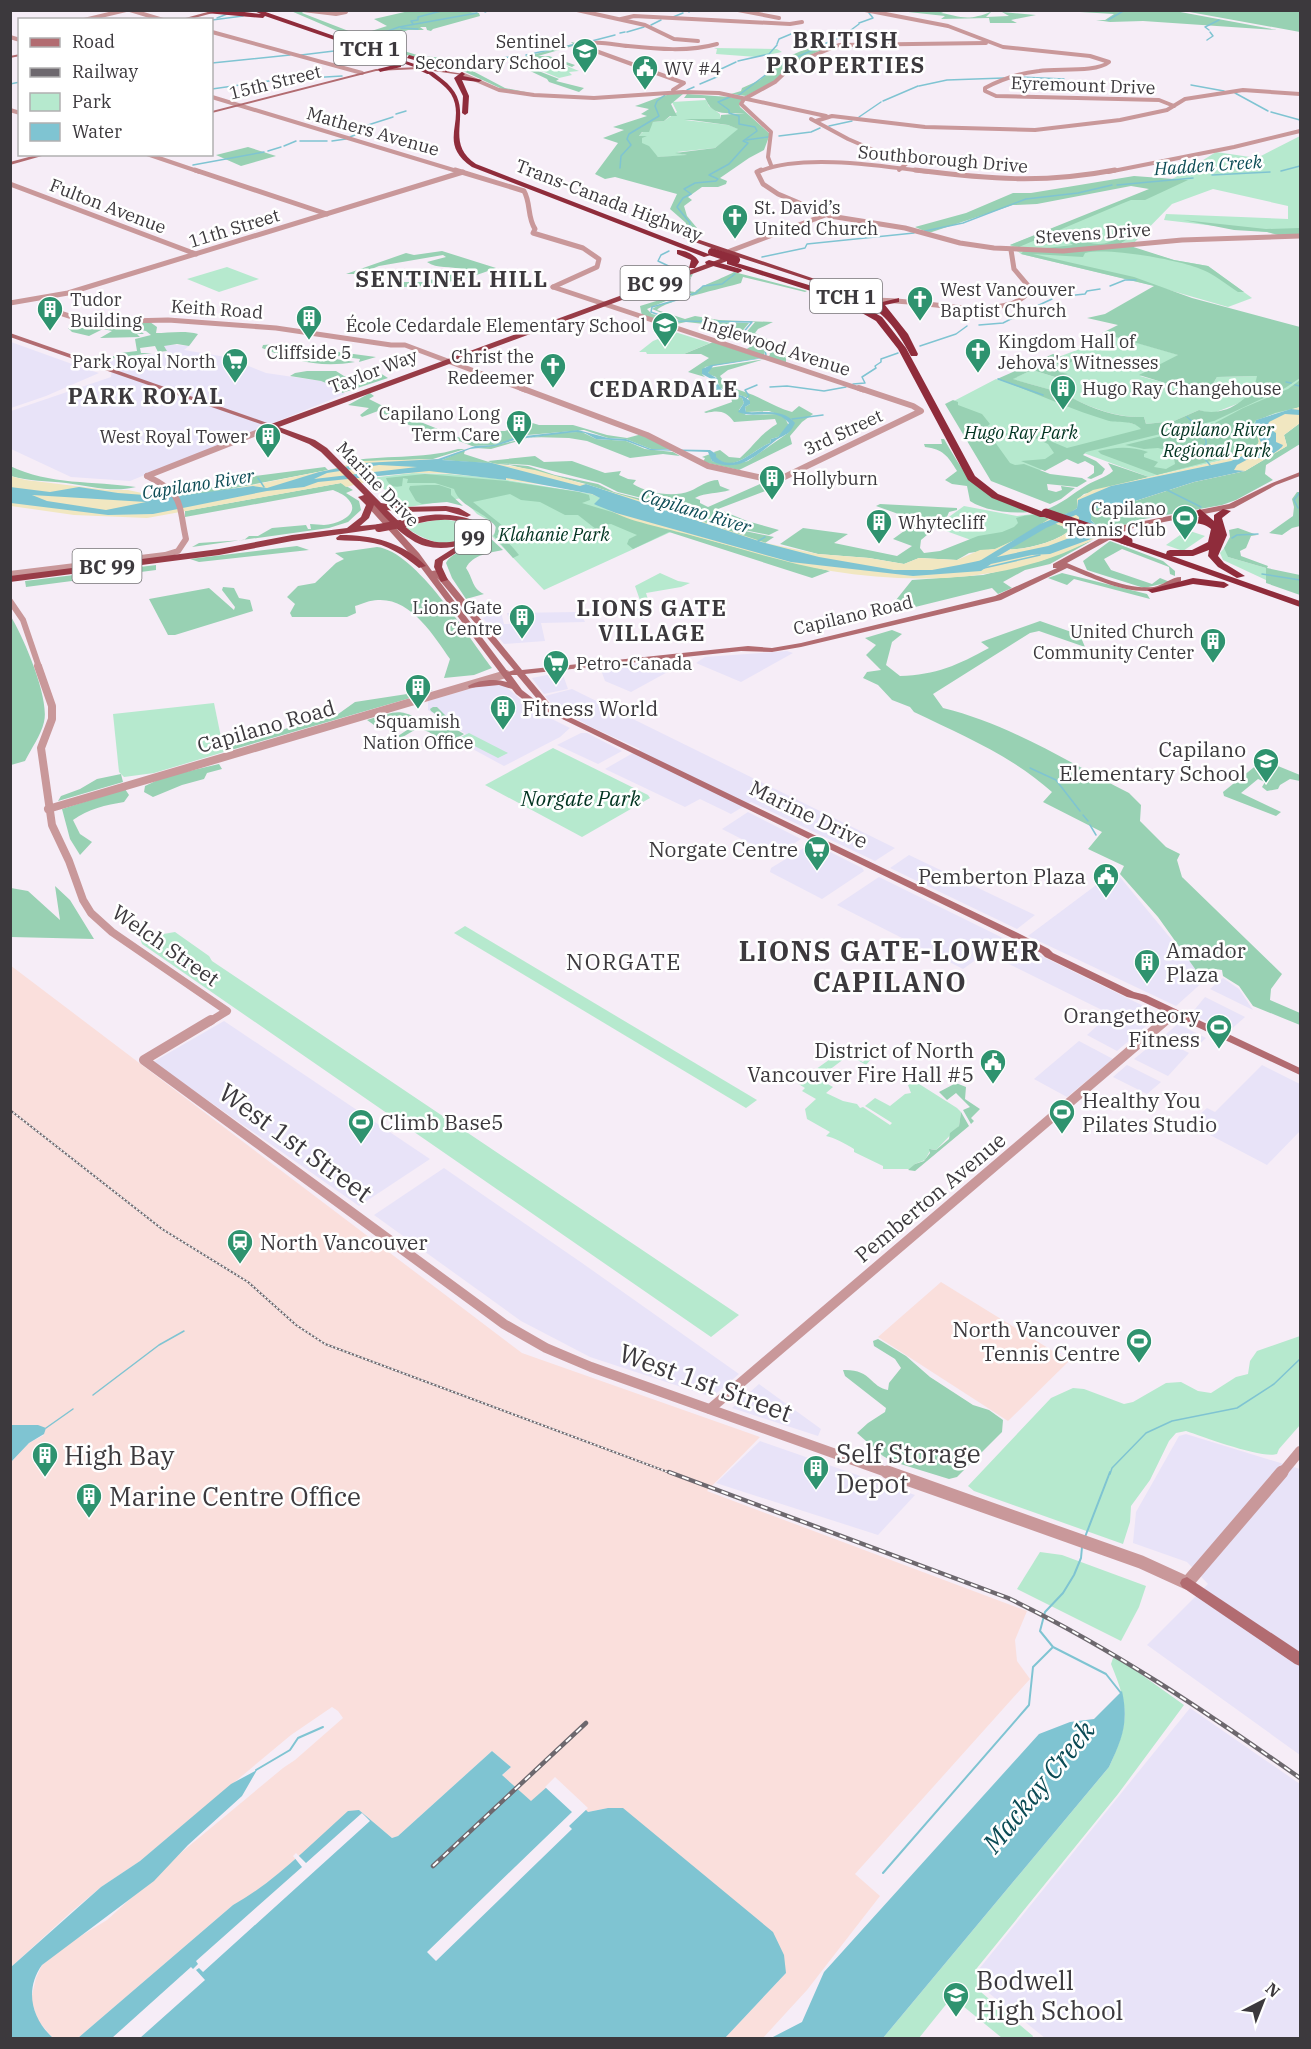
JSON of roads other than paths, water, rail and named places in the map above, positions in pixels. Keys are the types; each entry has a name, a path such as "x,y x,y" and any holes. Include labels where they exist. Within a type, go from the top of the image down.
{"highway":[{"path":"232,10 305,23 341,36"},
{"name":"Trans-Canada Highway","path":"254,10 305,23 322,32 426,69"},
{"name":"Trans-Canada Highway","path":"269,10 426,69 453,91 462,115 461,143 470,158 489,170 572,201 710,259"},
{"path":"209,14 229,12 261,15"},
{"path":"322,32 408,68 435,82 449,91 462,115"},
{"path":"366,45 449,68 447,71"},
{"path":"380,70 399,66 387,59"},
{"path":"387,70 417,74"},
{"path":"462,74 457,77 466,96 462,115"},
{"path":"461,83 459,79 463,78 479,80"},
{"name":"Trans-Canada Highway","path":"462,115 457,146 460,153 469,162 490,173 710,259 731,256 833,291 868,307 897,333 925,378 976,477 999,494 1024,506"},
{"path":"572,201 692,238 731,256 856,294 885,311"},
{"path":"582,208 694,259 695,262 689,269"},
{"path":"683,254 710,259 731,256"},
{"path":"689,269 708,267 731,256"},
{"name":"Trans-Canada Highway","path":"731,256 850,301 879,319 902,348 928,393 968,473 988,491 1024,506 1300,603"},
{"name":"Taylor Way","path":"270,428 689,269 710,259"},
{"path":"896,300 881,304 904,333 925,378"},
{"name":"Taylor Way","path":"270,428 291,422 445,361 458,361 598,303"},
{"path":"291,422 287,429 306,440"},
{"name":"Marine Drive","path":"270,428 320,447 371,503 400,527"},
{"name":"Marine Drive","path":"270,428 308,446 330,460"},
{"path":"371,503 398,511 444,507 463,512 482,524 484,533 476,541 448,552 439,560 438,567 444,579"},
{"path":"336,532 362,521 369,514 371,503"},
{"path":"315,537 358,519 371,503"},
{"path":"1126,542 1172,553 1195,554 1205,548 1214,536 1217,517 1226,511"},
{"path":"409,520 440,514 469,516"},
{"path":"1203,514 1222,529 1222,535 1213,552 1218,562 1242,577 1300,603"},
{"name":"99","path":"315,537 409,520 440,517 457,518 474,524 476,532 473,537 460,543 436,545 417,540 400,527"},
{"path":"1182,519 1198,519 1216,524"},
{"path":"315,537 378,527"},
{"path":"315,537 383,542 403,550 422,566"},
{"name":"BC 99","path":"10,579 315,537"},
{"path":"1126,542 1172,564 1179,572 1178,579"},
{"path":"1157,589 1172,588 1187,582 1208,581 1300,603"}],"main road":[{"path":"190,18 222,10"},
{"name":"15th Street","path":"380,70 408,68"},
{"name":"15th Street","path":"213,112 380,70 408,68 462,74"},
{"path":"10,164 40,156"},
{"name":"Marine Drive","path":"10,337 270,428"},
{"name":"Capilano Road","path":"1120,532 1203,514 1236,504 1300,474"},
{"name":"Capilano Road","path":"742,650 772,650 801,645 1008,594 1120,532 1143,522 1226,511 1254,500 1284,480"},
{"name":"Marine Drive","path":"371,503 408,546 515,687 540,708 555,712"},
{"name":"Marine Drive","path":"400,527 543,704 555,712 1045,951 1049,956 1300,1072"},
{"path":"1078,555 1081,566 1091,574"},
{"path":"1063,564 1125,586 1139,588 1157,589 1178,579"},
{"name":"Capilano Road","path":"1036,579 1063,568 1063,564"},
{"path":"1052,573 1068,571 1091,574"},
{"name":"Capilano Road","path":"506,674 784,644 924,611 971,604"},
{"path":"801,645 835,633"},
{"path":"506,674 514,678 532,698 543,704"},
{"path":"472,686 500,682 515,687"},
{"name":"Marine Drive","path":"1232,1041 1238,1049 1300,1078"},
{"name":"West 1st Street","path":"1187,1583 1300,1660"}],"street":[{"path":"93,18 128,10 156,18"},
{"path":"303,10 336,14 346,12 342,10"},
{"path":"577,10 645,25 674,39 716,43 708,47 651,48 592,43 582,46 679,80 685,84 680,90"},
{"path":"621,19 634,16 790,24 802,22 738,10"},
{"name":"Eyremount Drive","path":"865,10 948,26 991,44 1032,51 1097,57 1109,63 1100,67 1055,69 1016,76 985,88 985,91 991,94 1015,98 1159,100 1174,106"},
{"path":"213,33 362,73"},
{"path":"829,217 778,194 758,178 757,172 771,165 768,157 771,132 743,107 742,102 775,82 795,63 839,45 884,46 939,42 991,44"},
{"path":"462,74 499,90 521,93 599,97 680,90 747,98 799,112 832,117"},
{"path":"1159,100 1185,99 1243,90 1300,94"},
{"name":"Mathers Avenue","path":"213,97 526,192 530,222 535,229 533,233 583,248 599,259 597,267 553,287"},
{"path":"1174,106 1185,99"},
{"name":"Eyremount Drive","path":"816,121 832,117 925,127 1035,130 1108,122 1167,110 1174,106"},
{"path":"799,112 848,139 906,164 968,176"},
{"name":"Southborough Drive","path":"771,165 819,162 1019,180 1080,177 1234,147 1300,131"},
{"path":"153,156 327,214"},
{"path":"899,170 906,164"},
{"name":"11th Street","path":"10,303 47,298 464,172"},
{"name":"Fulton Avenue","path":"10,184 197,254"},
{"path":"812,208 839,215"},
{"path":"731,256 839,215"},
{"name":"Stevens Drive","path":"839,215 968,244 1011,250 1063,251 1167,241 1300,236"},
{"path":"856,294 873,301 896,300 977,306 1018,302 1027,297 1031,289 1014,269 1011,250"},
{"name":"Inglewood Avenue","path":"553,287 921,410"},
{"name":"Keith Road","path":"47,298 63,314 88,322 168,320 287,328 406,347 445,361"},
{"name":"3rd Street","path":"458,361 647,435 708,466 776,481 921,410"},
{"name":"Taylor Way","path":"10,574 178,551 186,539 174,491 147,476 270,428"},
{"name":"Welch Street","path":"10,601 23,620 52,706 52,717 41,751 48,809 52,825 69,861 78,891 91,913 112,932 228,1011 144,1060"},
{"name":"Capilano Road","path":"48,809 472,686 506,674"},
{"name":"Pemberton Avenue","path":"710,1409 1174,1013"},
{"name":"West 1st Street","path":"144,1060 519,1333 578,1362 1152,1566 1187,1583"},
{"path":"1187,1583 1300,1451"}],"water":[{"path":"764,358 713,366 708,373 718,379 717,382 722,390 743,396 750,401 750,404 745,407 746,412 772,412 785,415 795,423 791,430 754,457 730,465 712,461 708,452 650,450 626,441 596,439 585,433 576,432 518,439 495,446 470,449 442,460 492,463 580,486 586,484 765,543 819,557 894,570 932,570 1048,546 1080,534 1079,517 1072,512 1077,508 1078,500 1111,486 1231,461 1263,447 1254,427 1256,420 1291,409 1300,410 1300,415 1285,414 1269,422 1267,427 1276,433 1276,442 1283,445 1271,455 1265,458 1252,457 1237,465 1234,470 1245,471 1194,482 1129,503 1091,509 1091,520 1099,528 1097,536 1091,539 1050,554 1032,555 991,564 981,571 913,576 791,562 616,513 594,504 600,498 592,494 506,478 506,480 429,471 318,482 304,487 267,491 153,514 108,515 11,503 10,487 50,492 79,487 171,497 253,486 267,488 319,472 364,463 438,459 475,446 494,445 516,437 578,430 608,438 626,439 651,449 710,450 723,462 736,462 770,443 771,439 778,437 789,423 777,415 752,415 738,412 744,403 742,398 717,390 714,387 715,381 702,374 702,369 711,365","holes":["379,465 417,467 314,479 327,473","32,495 146,502 106,510 47,501"]},
{"path":"11,1425 38,1425 46,1428 44,1434 29,1443 11,1462"},
{"path":"1122,1691 1125,1712 1123,1730 1109,1767 883,2038 771,2038 802,2022 824,1972 1039,1734 1070,1722 1094,1719"},
{"path":"492,1751 511,1767 502,1775 531,1801 556,1779 588,1812 623,1808 773,1932 784,1955 786,1973 725,2038 78,2038 233,1905 279,1873 348,1811 359,1810 392,1838 398,1836"},
{"path":"257,1770 242,1796 188,1845 154,1881 42,1965 33,1984 33,2004 40,2022 53,2038 11,2038 11,1967 101,1887 140,1861 231,1784"}],"waterway":[{"path":"413,24 411,21 418,20 418,17 445,10"},
{"path":"485,12 489,10"},
{"path":"1108,20 1125,10"},
{"path":"363,40 399,27 477,13"},
{"path":"673,17 683,13"},
{"path":"859,23 873,18 869,13"},
{"path":"217,18 227,14"},
{"path":"213,20 243,16"},
{"path":"651,25 661,20"},
{"path":"1209,30 1205,27 1219,20"},
{"path":"824,44 843,36 859,24"},
{"path":"627,32 644,27"},
{"path":"401,28 418,29"},
{"path":"620,33 625,32"},
{"path":"1207,40 1213,36 1210,32"},
{"path":"777,44 779,39 791,34"},
{"path":"584,43 615,35"},
{"path":"526,55 577,44"},
{"path":"301,55 334,51 348,45"},
{"path":"738,61 769,54 777,45"},
{"path":"739,95 776,67 823,45"},
{"path":"213,63 290,55"},
{"path":"500,58 520,56"},
{"path":"425,60 475,60"},
{"path":"720,75 721,69 736,62"},
{"path":"276,80 342,76"},
{"path":"700,84 719,76"},
{"path":"1020,77 1064,79"},
{"path":"919,86 947,80 1004,78"},
{"path":"213,89 269,81"},
{"path":"10,84 18,82"},
{"name":"Hadden Creek","path":"1191,85 1224,91"},
{"path":"883,101 918,86"},
{"path":"687,90 694,87"},
{"name":"Hadden Creek","path":"1235,93 1268,111"},
{"path":"620,168 621,156 631,145 627,139 629,134 659,116 655,106 657,101 665,95"},
{"path":"689,228 690,223 677,207 683,198 691,194 684,189 695,183 716,181 718,179 709,175 729,164 748,143 743,141 757,131 755,127 739,124 739,116 729,113 729,110 718,102 730,97"},
{"path":"859,117 881,102"},
{"path":"396,114 406,111"},
{"name":"Hadden Creek","path":"1271,112 1300,120"},
{"path":"350,137 362,132 368,125 393,117"},
{"path":"829,126 852,121"},
{"path":"779,136 811,132 820,128"},
{"path":"746,140 768,137"},
{"path":"332,141 346,139"},
{"path":"284,146 296,141"},
{"path":"300,141 327,141"},
{"path":"268,151 281,147"},
{"path":"193,165 264,152"},
{"name":"Hadden Creek","path":"1281,171 1300,166"},
{"name":"Hadden Creek","path":"1212,175 1270,172"},
{"name":"Hadden Creek","path":"1117,185 1193,178"},
{"name":"Hadden Creek","path":"925,231 963,223 1026,199 1078,193 1112,185"},
{"path":"685,235 687,231"},
{"name":"Hadden Creek","path":"762,257 805,248 807,244 914,233"},
{"path":"669,251 661,255 658,261 677,270"},
{"name":"Hadden Creek","path":"689,295 696,293 703,286 722,284 735,274"},
{"path":"688,275 683,287 687,297 652,307 651,312 676,321 752,322 742,334 765,350 766,355"},
{"path":"1110,286 1125,280 1136,280"},
{"path":"1066,296 1085,294 1087,291 1100,289"},
{"path":"1026,311 1052,299"},
{"path":"979,325 1003,323 1019,315"},
{"path":"920,346 956,334 967,326"},
{"path":"853,384 865,383 862,377 876,368 875,366 881,362 881,359 898,353"},
{"path":"998,379 1043,395"},
{"path":"1286,382 1291,383"},
{"path":"745,399 749,396 745,390 757,385"},
{"path":"1295,385 1300,386"},
{"path":"770,387 787,386 824,391 846,387"},
{"path":"792,419 823,415"},
{"path":"1187,417 1194,423 1193,427"},
{"path":"1196,429 1206,440 1206,444 1199,452 1210,465"},
{"path":"258,478 264,487"},
{"path":"1167,490 1201,507"},
{"path":"1298,508 1294,500 1300,492"},
{"path":"977,565 1043,526 1083,510"},
{"path":"1232,538 1237,535 1258,534"},
{"path":"758,541 765,537"},
{"name":"Capilano River","path":"984,568 1040,555"},
{"path":"1262,574 1300,580"},
{"path":"638,610 644,616 642,618"},
{"path":"1030,768 1056,780 1080,811"},
{"path":"1083,815 1088,821"},
{"path":"1090,825 1096,835"},
{"path":"93,1395 159,1345 184,1331"},
{"name":"Mackay Creek","path":"1110,1474 1112,1468 1146,1433 1172,1421 1237,1408 1274,1384 1300,1359"},
{"path":"46,1428 73,1409"},
{"name":"Mackay Creek","path":"1085,1537 1110,1472"},
{"name":"Mackay Creek","path":"1082,1547 1081,1558 1074,1575 1063,1593 1045,1612 1040,1631 1053,1647 1106,1674 1121,1693"},
{"path":"883,1873 1029,1705 1033,1667 1052,1648"},
{"path":"256,1770 290,1750 298,1738 323,1727"}],"railway":[{"path":"10,1110 162,1229 248,1282 296,1325 325,1344 673,1474"},
{"path":"669,1472 1008,1598 1047,1617 1121,1660 1194,1705 1300,1778"},
{"path":"433,1866 586,1723"}],"place":[{"name":"Sentinel Secondary School","path":"585,74"},
{"name":"WV #4","path":"645,91"},
{"name":"St. David’s United Church","path":"735,240"},
{"name":"West Vancouver Baptist Church","path":"920,322"},
{"name":"Tudor Building","path":"50,332"},
{"name":"Cliffside 5","path":"309,341"},
{"name":"École Cedardale Elementary School","path":"665,348"},
{"name":"Kingdom Hall of Jehova's Witnesses","path":"978,374"},
{"name":"Park Royal North","path":"235,384"},
{"name":"Christ the Redeemer","path":"553,389"},
{"name":"Hugo Ray Changehouse","path":"1063,411"},
{"name":"Capilano Long Term Care","path":"519,446"},
{"name":"West Royal Tower","path":"268,459"},
{"name":"Hollyburn","path":"772,501"},
{"name":"Capilano Tennis Club","path":"1185,541"},
{"name":"Whytecliff","path":"879,545"},
{"name":"Lions Gate Centre","path":"522,640"},
{"name":"United Church Community Center","path":"1213,664"},
{"name":"Petro-Canada","path":"556,686"},
{"name":"Squamish Nation Office","path":"418,710"},
{"name":"Fitness World","path":"503,731"},
{"name":"Capilano Elementary School","path":"1266,784"},
{"name":"Norgate Centre","path":"817,872"},
{"name":"Pemberton Plaza","path":"1106,899"},
{"name":"Amador Plaza","path":"1147,985"},
{"name":"Orangetheory Fitness","path":"1219,1050"},
{"name":"District of North Vancouver Fire Hall #5","path":"993,1085"},
{"name":"Healthy You Pilates Studio","path":"1062,1135"},
{"name":"Climb Base5","path":"361,1145"},
{"name":"North Vancouver","path":"240,1265"},
{"name":"North Vancouver Tennis Centre","path":"1139,1364"},
{"name":"High Bay","path":"45,1478"},
{"name":"Self Storage Depot","path":"816,1491"},
{"name":"Marine Centre Office","path":"89,1519"},
{"name":"Bodwell High School","path":"956,2018"}],"district":[{"name":"BRITISH PROPERTIES","path":"846,52"},
{"name":"SENTINEL HILL","path":"452,278"},
{"name":"CEDARDALE","path":"664,388"},
{"name":"PARK ROYAL","path":"146,395"},
{"name":"LIONS GATE VILLAGE","path":"652,620"},
{"name":"NORGATE","path":"624,961"},
{"name":"LIONS GATE-LOWER CAPILANO","path":"890,966"}],"park label":[{"name":"Hugo Ray Park","path":"1021,432"},
{"name":"Capilano River Regional Park","path":"1217,439"},
{"name":"Klahanie Park","path":"554,534"},
{"name":"Norgate Park","path":"581,798"}]}
